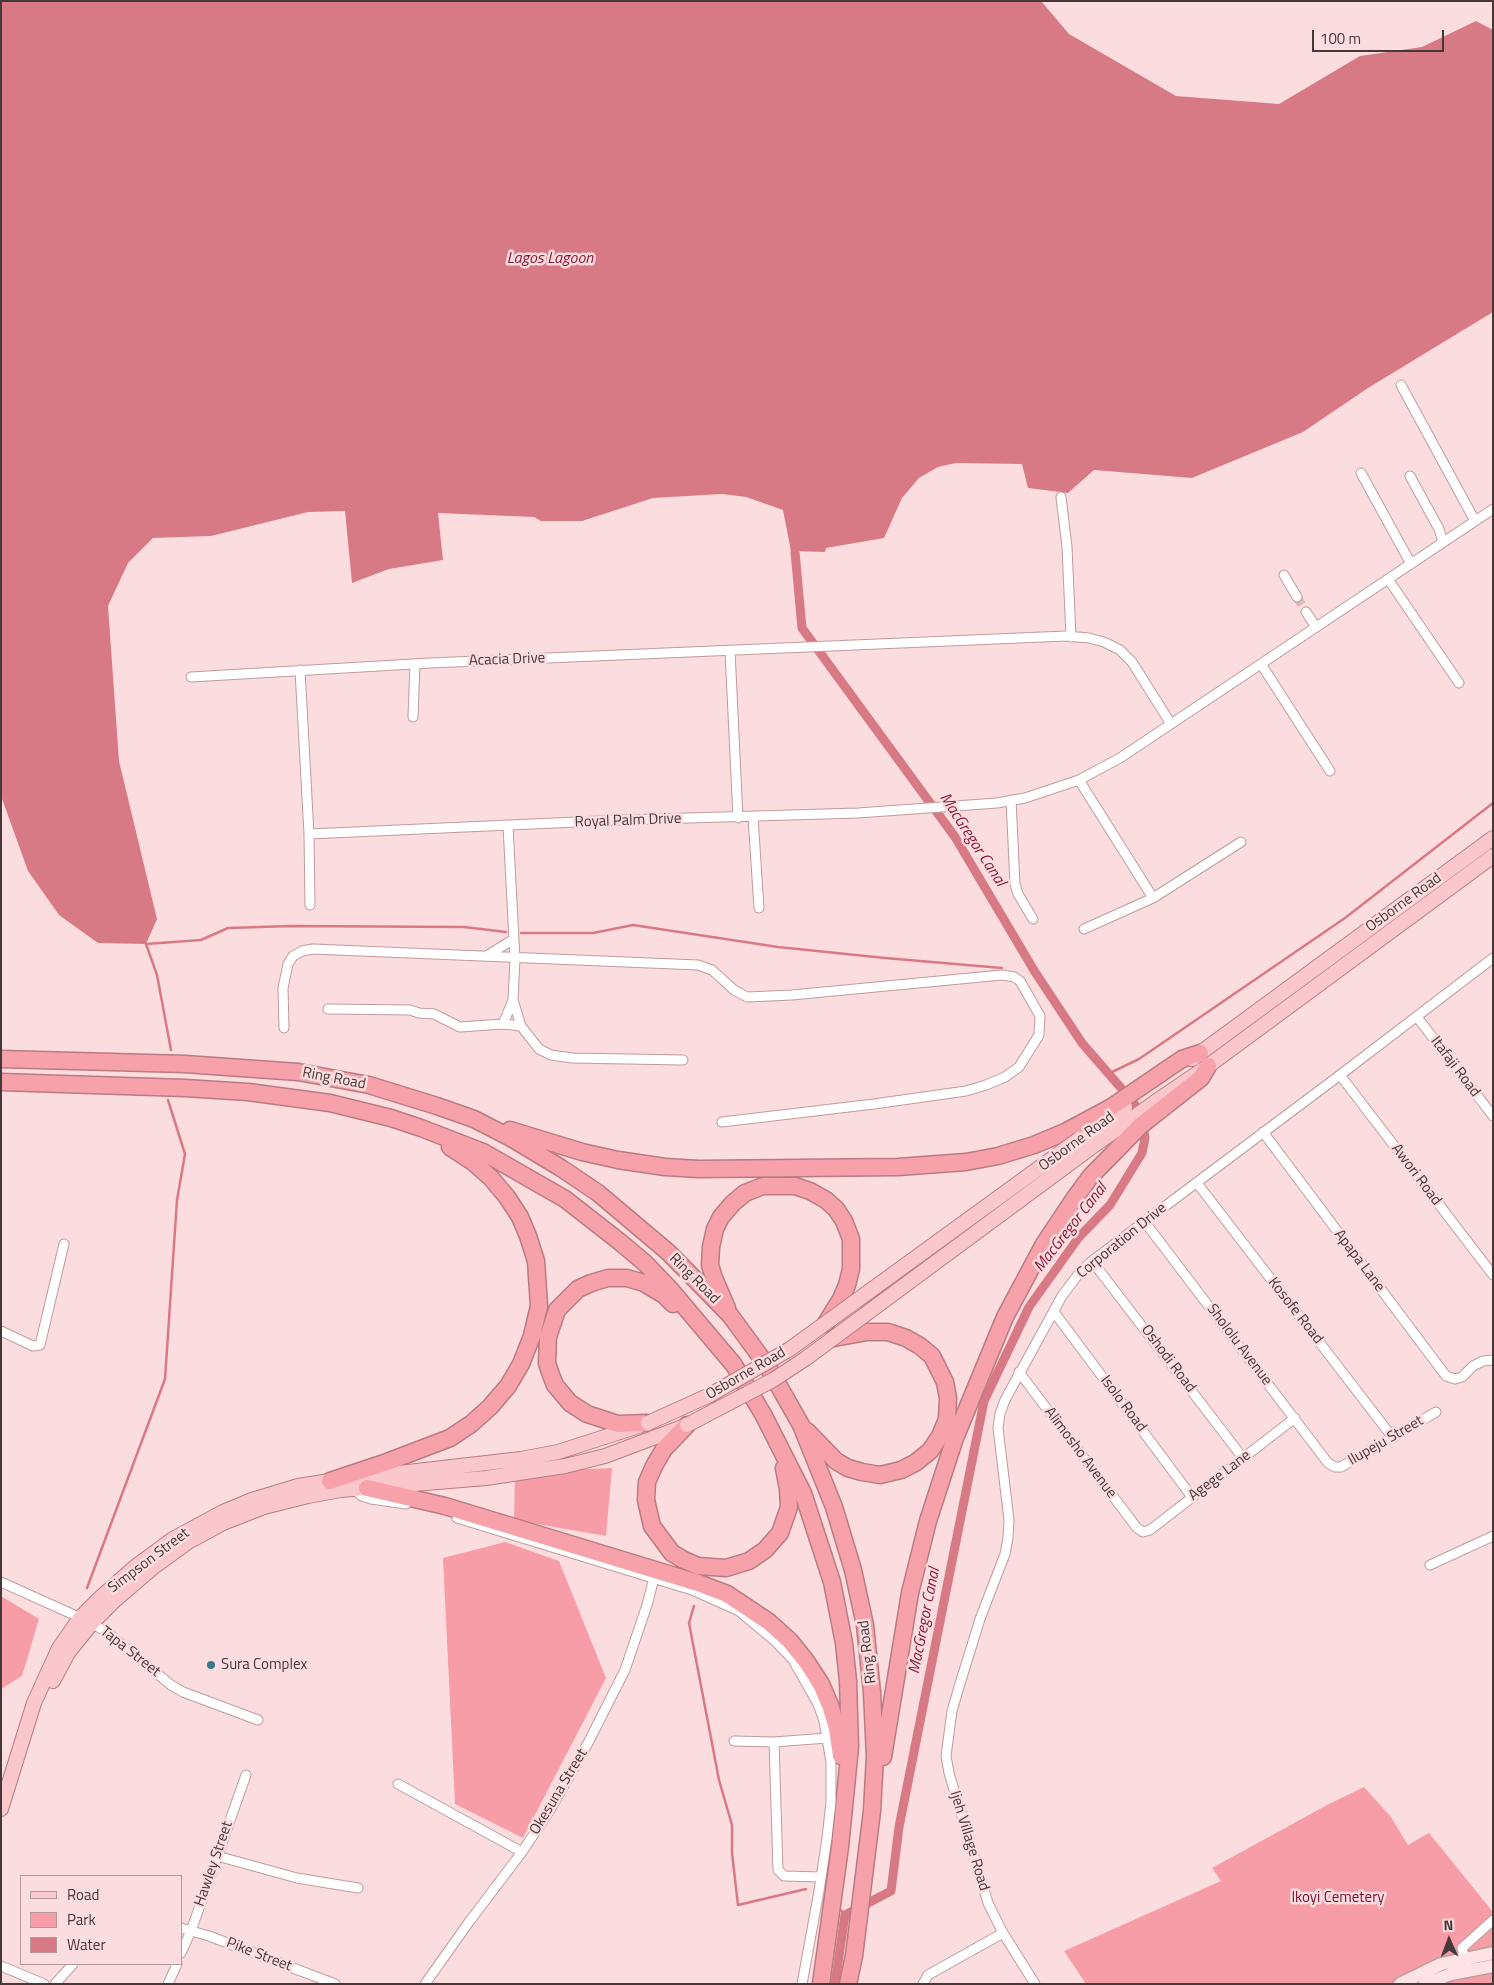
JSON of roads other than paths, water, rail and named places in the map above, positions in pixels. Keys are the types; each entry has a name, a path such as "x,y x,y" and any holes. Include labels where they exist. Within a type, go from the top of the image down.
{"highway":[{"name":"Ring Road","path":"1,1059 185,1064 298,1072 337,1078 405,1096 474,1119 511,1138 598,1193 668,1252 730,1315 768,1367 800,1425 834,1507 860,1598 872,1692 875,1756 868,1848 854,1956 848,1984"},
{"path":"474,1119 582,1152 658,1166 699,1169 898,1167 966,1162 998,1156 1034,1145 1089,1121 1120,1121 1154,1095 1202,1078 1204,1060 1182,1059 1154,1095 1120,1121 1092,1176 1044,1244 1005,1317 955,1438 928,1521 910,1593 883,1759 872,1811"},
{"name":"Ring Road","path":"1,1082 185,1088 296,1097 360,1110 421,1128 483,1152 565,1199 594,1220 645,1263 698,1321 734,1365 789,1463 815,1527 832,1582 838,1610 847,1671 850,1747 840,1847 821,1984"},
{"path":"330,1481 450,1438 471,1424 490,1407 508,1386 521,1364 532,1336 539,1306 536,1261 520,1217 492,1178 473,1162 421,1128"},
{"path":"730,1315 710,1265 715,1229 721,1217 745,1193 763,1186 794,1186 810,1191 826,1200 836,1209 844,1221 851,1239 851,1269 830,1330 888,1332 906,1338 932,1356 945,1382 948,1398 947,1419 940,1436 930,1451 915,1463 901,1470 880,1475 848,1468 827,1453 800,1425"},
{"path":"648,1423 618,1424 587,1414 570,1403 555,1385 547,1363 548,1337 557,1310 578,1289 591,1282 608,1278 626,1278 644,1283 664,1295 683,1314 698,1321"},
{"path":"688,1425 664,1449 649,1475 646,1500 652,1526 662,1542 672,1553 698,1566 710,1568 738,1566 757,1556 780,1533 789,1507 788,1489 778,1446"},
{"path":"360,1489 445,1506 608,1555 698,1583 727,1594 748,1606 790,1641 821,1684 837,1728 845,1797"},
{"path":"815,1984 825,1954"},
{"path":"852,1984 854,1956"}],"main road":[{"name":"Osborne Road","path":"1204,1060 1493,838"},
{"name":"Osborne Road","path":"1204,1060 1493,856"},
{"name":"Osborne Road","path":"86,1621 188,1542 223,1523 272,1505 308,1496 360,1489 486,1478 565,1466 605,1456 688,1425 773,1380 830,1330 1079,1139 1120,1121"},
{"name":"Osborne Road","path":"486,1464 558,1452 648,1423 683,1409 733,1383 790,1348 830,1330 1090,1149 1120,1121"},
{"name":"Simpson Street","path":"86,1621 135,1567 173,1539 200,1523 252,1500 298,1486 330,1481 486,1464"},
{"path":"1,1809 31,1718 86,1621"},
{"path":"1425,1984 1493,1953"},
{"path":"1400,1984 1423,1971 1466,1964 1493,1966"}],"street":[{"path":"1401,385 1475,521"},
{"path":"1361,473 1411,564"},
{"path":"1410,476 1439,529 1443,542"},
{"path":"1061,497 1071,637"},
{"name":"Royal Palm Drive","path":"309,834 621,820 858,813 1011,800 1053,790 1079,780 1120,758 1443,542 1475,521 1491,514"},
{"path":"1284,574 1297,597"},
{"path":"1388,579 1459,683"},
{"path":"1306,612 1316,627"},
{"name":"Acacia Drive","path":"191,677 415,664 1071,637 1089,638 1104,642 1120,650 1132,662 1171,724"},
{"path":"730,651 738,818"},
{"path":"413,717 415,664"},
{"path":"1261,664 1330,771"},
{"path":"300,670 309,834 310,905"},
{"path":"1079,780 1152,898"},
{"path":"1011,800 1015,884 1018,894 1033,919"},
{"path":"753,817 759,908"},
{"path":"508,826 515,959 514,1000 521,1026 539,1050 551,1055 572,1058 683,1060"},
{"path":"1084,929 1152,898 1241,842"},
{"path":"488,955 514,939"},
{"path":"284,1028 282,988 288,964 293,956 302,951 313,949 488,955 515,959 698,965 712,970 734,990 747,997 792,995 1002,975 1014,977 1020,982 1040,1016 1039,1035 1019,1068 1005,1077 986,1085 966,1091 883,1103 722,1122"},
{"name":"Corporation Drive","path":"959,1687 980,1619 1005,1554 1009,1520 998,1428 1000,1414 1019,1372 1071,1282 1092,1261 1144,1221 1491,963"},
{"path":"503,1024 514,1000"},
{"path":"328,1009 410,1010 434,1014 460,1027 503,1024 521,1026"},
{"name":"Itafaji Road","path":"1417,1017 1493,1116"},
{"name":"Awori Road","path":"1340,1075 1493,1275"},
{"name":"Apapa Lane","path":"1263,1132 1446,1376 1455,1379 1462,1377 1473,1366 1483,1361 1493,1360"},
{"name":"Kosofe Road","path":"1197,1183 1393,1438"},
{"name":"Shololu Avenue","path":"1144,1221 1328,1463 1335,1468"},
{"path":"1,1331 33,1346 40,1345 64,1244"},
{"name":"Oshodi Road","path":"1092,1261 1243,1458"},
{"name":"Isolo Road","path":"1054,1312 1192,1497"},
{"name":"Alimosho Avenue","path":"1019,1372 1137,1528 1143,1532"},
{"name":"Ilupeju Street","path":"1335,1468 1341,1467 1436,1412"},
{"name":"Agege Lane","path":"1143,1532 1150,1530 1295,1418"},
{"path":"360,1489 362,1496 371,1499 429,1509 692,1590 739,1612 775,1640 793,1660 818,1704 824,1721 831,1762 831,1802 821,1876 802,1984"},
{"path":"1430,1565 1493,1536"},
{"name":"Okesuna Street","path":"425,1984 522,1852 550,1810 588,1743 625,1670 647,1606 654,1578"},
{"name":"Tapa Street","path":"1,1582 86,1621 109,1634 183,1692 258,1720"},
{"name":"Ijeh Village Road","path":"959,1687 947,1738 946,1756 949,1773 988,1903 1003,1933 1035,1984"},
{"path":"734,1741 774,1742 827,1738"},
{"path":"774,1742 778,1870 784,1876 821,1876"},
{"name":"Hawley Street","path":"182,1951 191,1931 246,1775"},
{"path":"398,1784 522,1852"},
{"path":"217,1856 297,1878 358,1888"},
{"path":"1466,1964 1462,1948 1493,1920"},
{"name":"Pike Street","path":"182,1928 209,1936 335,1984"},
{"path":"924,1984 928,1974 1003,1933"},
{"path":"55,1984 72,1965"},
{"path":"168,1984 176,1965"},
{"path":"1,1966 44,1984"}],"water":[{"name":"Lagos Lagoon","path":"1,1 1041,1 1069,34 1176,96 1279,104 1360,56 1422,47 1476,21 1493,30 1493,312 1368,388 1303,432 1192,478 1094,470 1068,493 1028,488 1022,464 956,463 938,467 919,478 902,498 884,538 826,548 825,552 791,551 783,510 746,497 722,494 653,498 582,521 541,521 534,517 438,513 443,560 389,569 352,583 345,511 308,512 211,536 153,538 128,563 108,606 119,761 157,919 146,944 98,943 59,915 28,871 1,796"}],"waterway":[{"name":"MacGregor Canal","path":"795,552 802,628 955,837 1035,972 1082,1043 1134,1103 1142,1118 1145,1138 1142,1153 1110,1205 1079,1237 1029,1307 984,1401 899,1827 891,1891 845,1915 835,1984"},
{"path":"1108,1074 1139,1059 1345,918 1493,803"},
{"path":"521,933 593,933 633,925 778,947 1002,968"},
{"path":"171,1050 157,975 146,944 201,940 228,928 291,926 464,927 506,932"},
{"path":"87,1588 165,1379 177,1200 185,1154 168,1100"},
{"path":"694,1606 689,1623 719,1780 732,1825 732,1853 738,1905 806,1889"},
{"path":"839,1908 845,1915"}],"tunnel":[{"path":"1297,597 1306,612"}],"place":[{"name":"Sura Complex","path":"211,1665"}],"park label":[{"name":"Ikoyi Cemetery","path":"1338,1898"}]}
